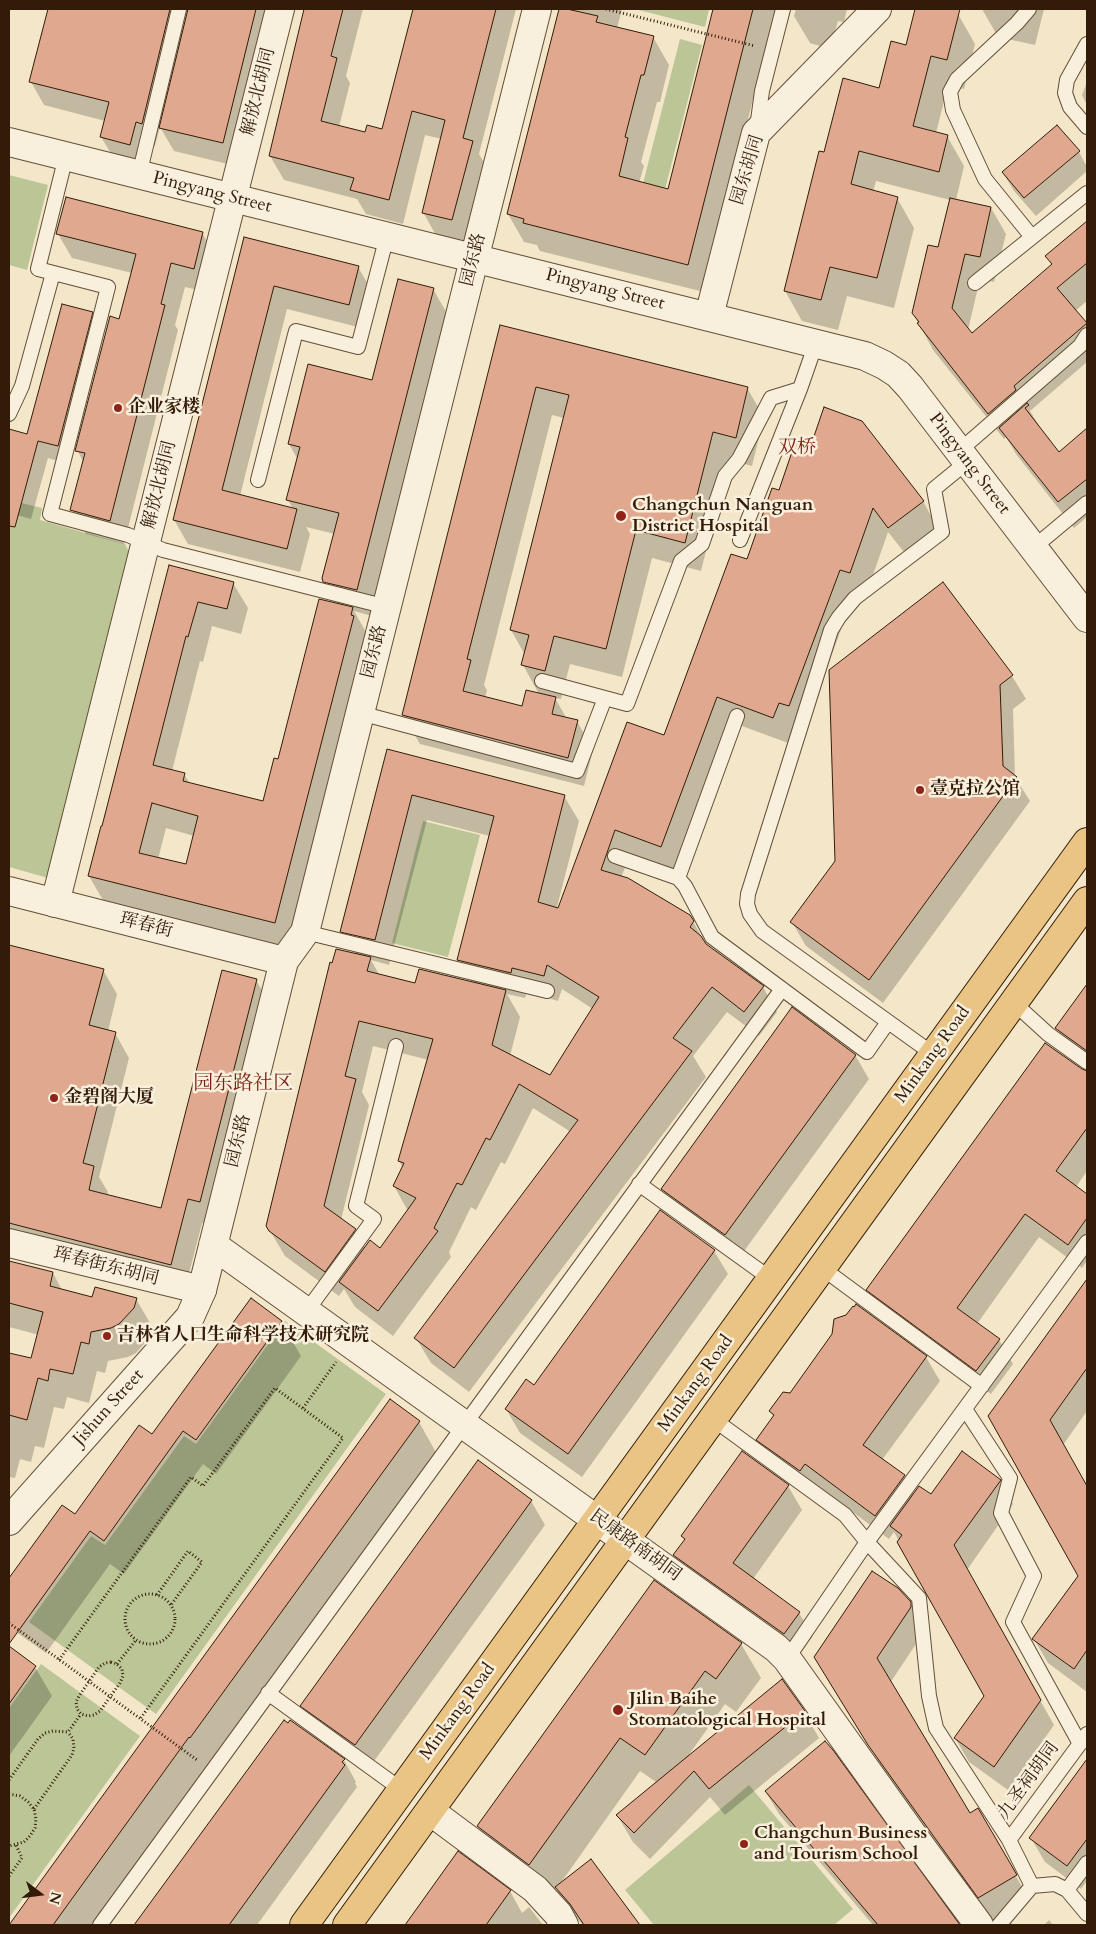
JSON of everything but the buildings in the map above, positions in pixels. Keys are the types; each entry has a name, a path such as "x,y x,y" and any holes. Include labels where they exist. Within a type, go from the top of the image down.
{"main road":[{"name":"Minkang Road","path":"304,1925 1087,842"},
{"name":"Minkang Road","path":"347,1925 1087,901"}],"street":[{"name":"解放北胡同","path":"55,903 280,9"},
{"name":"园东路","path":"202,1290 284,961 305,932 537,9"},
{"name":"园东胡同","path":"708,316 756,133 878,9"},
{"name":"Pingyang Street","path":"9,142 865,356 898,374 910,387 1087,618"},
{"name":"珲春街","path":"9,891 284,961"},
{"name":"珲春街东胡同","path":"9,1243 202,1290"},
{"name":"民康路南胡同","path":"213,1245 776,1648 787,1659 917,1842 979,1925"},
{"name":"Jishun Street","path":"9,1521 190,1317 202,1290"},
{"path":"430,1811 535,1889 558,1914 564,1925"}],"lane":[{"path":"139,175 179,9"},
{"path":"756,133 762,91 783,9"},
{"path":"1028,9 1017,23 957,79 950,92 953,110 985,179 1032,237"},
{"path":"1087,44 1067,80 1065,93 1070,107 1087,127"},
{"path":"66,156 38,269 108,287 50,514 128,535 163,550 387,607"},
{"path":"975,283 1087,193"},
{"path":"258,480 296,331 358,347 387,236"},
{"path":"9,414 22,386 53,273"},
{"path":"934,1054 762,931 750,914 747,904 748,894 831,630 855,598 942,532 934,489 963,456 1080,346 1087,336"},
{"path":"740,540 800,389 816,343"},
{"path":"542,681 627,704 681,561 702,544 725,476 739,459 771,398 800,389"},
{"path":"1033,548 1087,503"},
{"path":"360,713 577,771 606,698"},
{"path":"678,878 737,716"},
{"path":"615,856 678,878 685,886 712,937 868,1052 888,1022"},
{"path":"305,932 547,991"},
{"path":"100,1925 782,989"},
{"path":"1014,1003 1048,1034 1087,1062"},
{"path":"306,1312 374,1219 356,1206 396,1046"},
{"path":"639,1184 771,1279"},
{"path":"787,1659 867,1542 1087,1242"},
{"path":"822,1268 982,1386"},
{"path":"965,1409 1010,1478 1001,1513 1034,1576 1013,1622 1084,1739"},
{"path":"712,1419 845,1515 867,1542 919,1598 929,1696 936,1728 1010,1840"},
{"path":"268,1693 402,1790"},
{"name":"九圣祠胡同","path":"1032,1886 1010,1840 1084,1739"},
{"path":"1067,1890 1087,1863"},
{"path":"999,1925 1032,1886 1055,1884 1067,1890 1087,1914"}],"path":[{"path":"606,9 772,51"},
{"path":"303,1408 350,1343"},
{"path":"59,1660 191,1477 203,1486 274,1388 303,1408 343,1438 140,1719"},
{"path":"157,1595 188,1551 202,1562 171,1605"},
{"path":"145,1594 157,1595 163,1597 175,1611 174,1629 169,1637 153,1645 144,1644 136,1640 129,1633 126,1626 127,1610 136,1598 145,1594"},
{"path":"9,1623 212,1771"},
{"path":"117,1664 136,1640"},
{"path":"111,1662 117,1664 122,1669 123,1676 100,1711 88,1716 81,1714 77,1709 76,1702 89,1682 104,1663 111,1662"},
{"path":"68,1732 81,1714"},
{"path":"9,1780 38,1739 45,1733 53,1731 68,1732"},
{"path":"34,1809 72,1755 74,1748 73,1739 68,1732"},
{"path":"9,1794 20,1796 28,1802 34,1809 36,1819 35,1828 30,1836 24,1842 9,1846"},
{"path":"9,1876 22,1858 16,1845"}],"green space":[{"path":"635,9 709,9 705,27"},
{"path":"680,39 702,45 661,205 639,199"},
{"path":"9,175 48,185 27,270 9,265"},
{"path":"9,500 42,508 40,520 125,544 129,552 48,878 9,867"},
{"path":"423,821 480,835 448,957 392,943"},
{"path":"285,1321 386,1394 156,1714 29,1622 91,1536 105,1545 184,1436 196,1444"},
{"path":"41,1664 140,1736 9,1918 9,1708"},
{"path":"749,1785 853,1909 834,1925 654,1925 625,1890"}],"place":[{"name":"企业家楼","path":"118,408"},
{"name":"Changchun Nanguan District Hospital","path":"621,516"},
{"name":"壹克拉公馆","path":"920,790"},
{"name":"金碧阁大厦","path":"54,1098"},
{"name":"吉林省人口生命科学技术研究院","path":"107,1336"},
{"name":"Jilin Baihe Stomatological Hospital","path":"618,1710"},
{"name":"Changchun Business and Tourism School","path":"744,1844"}],"district":[{"name":"双桥","path":"797,449"},
{"name":"园东路社区","path":"243,1084"}]}
